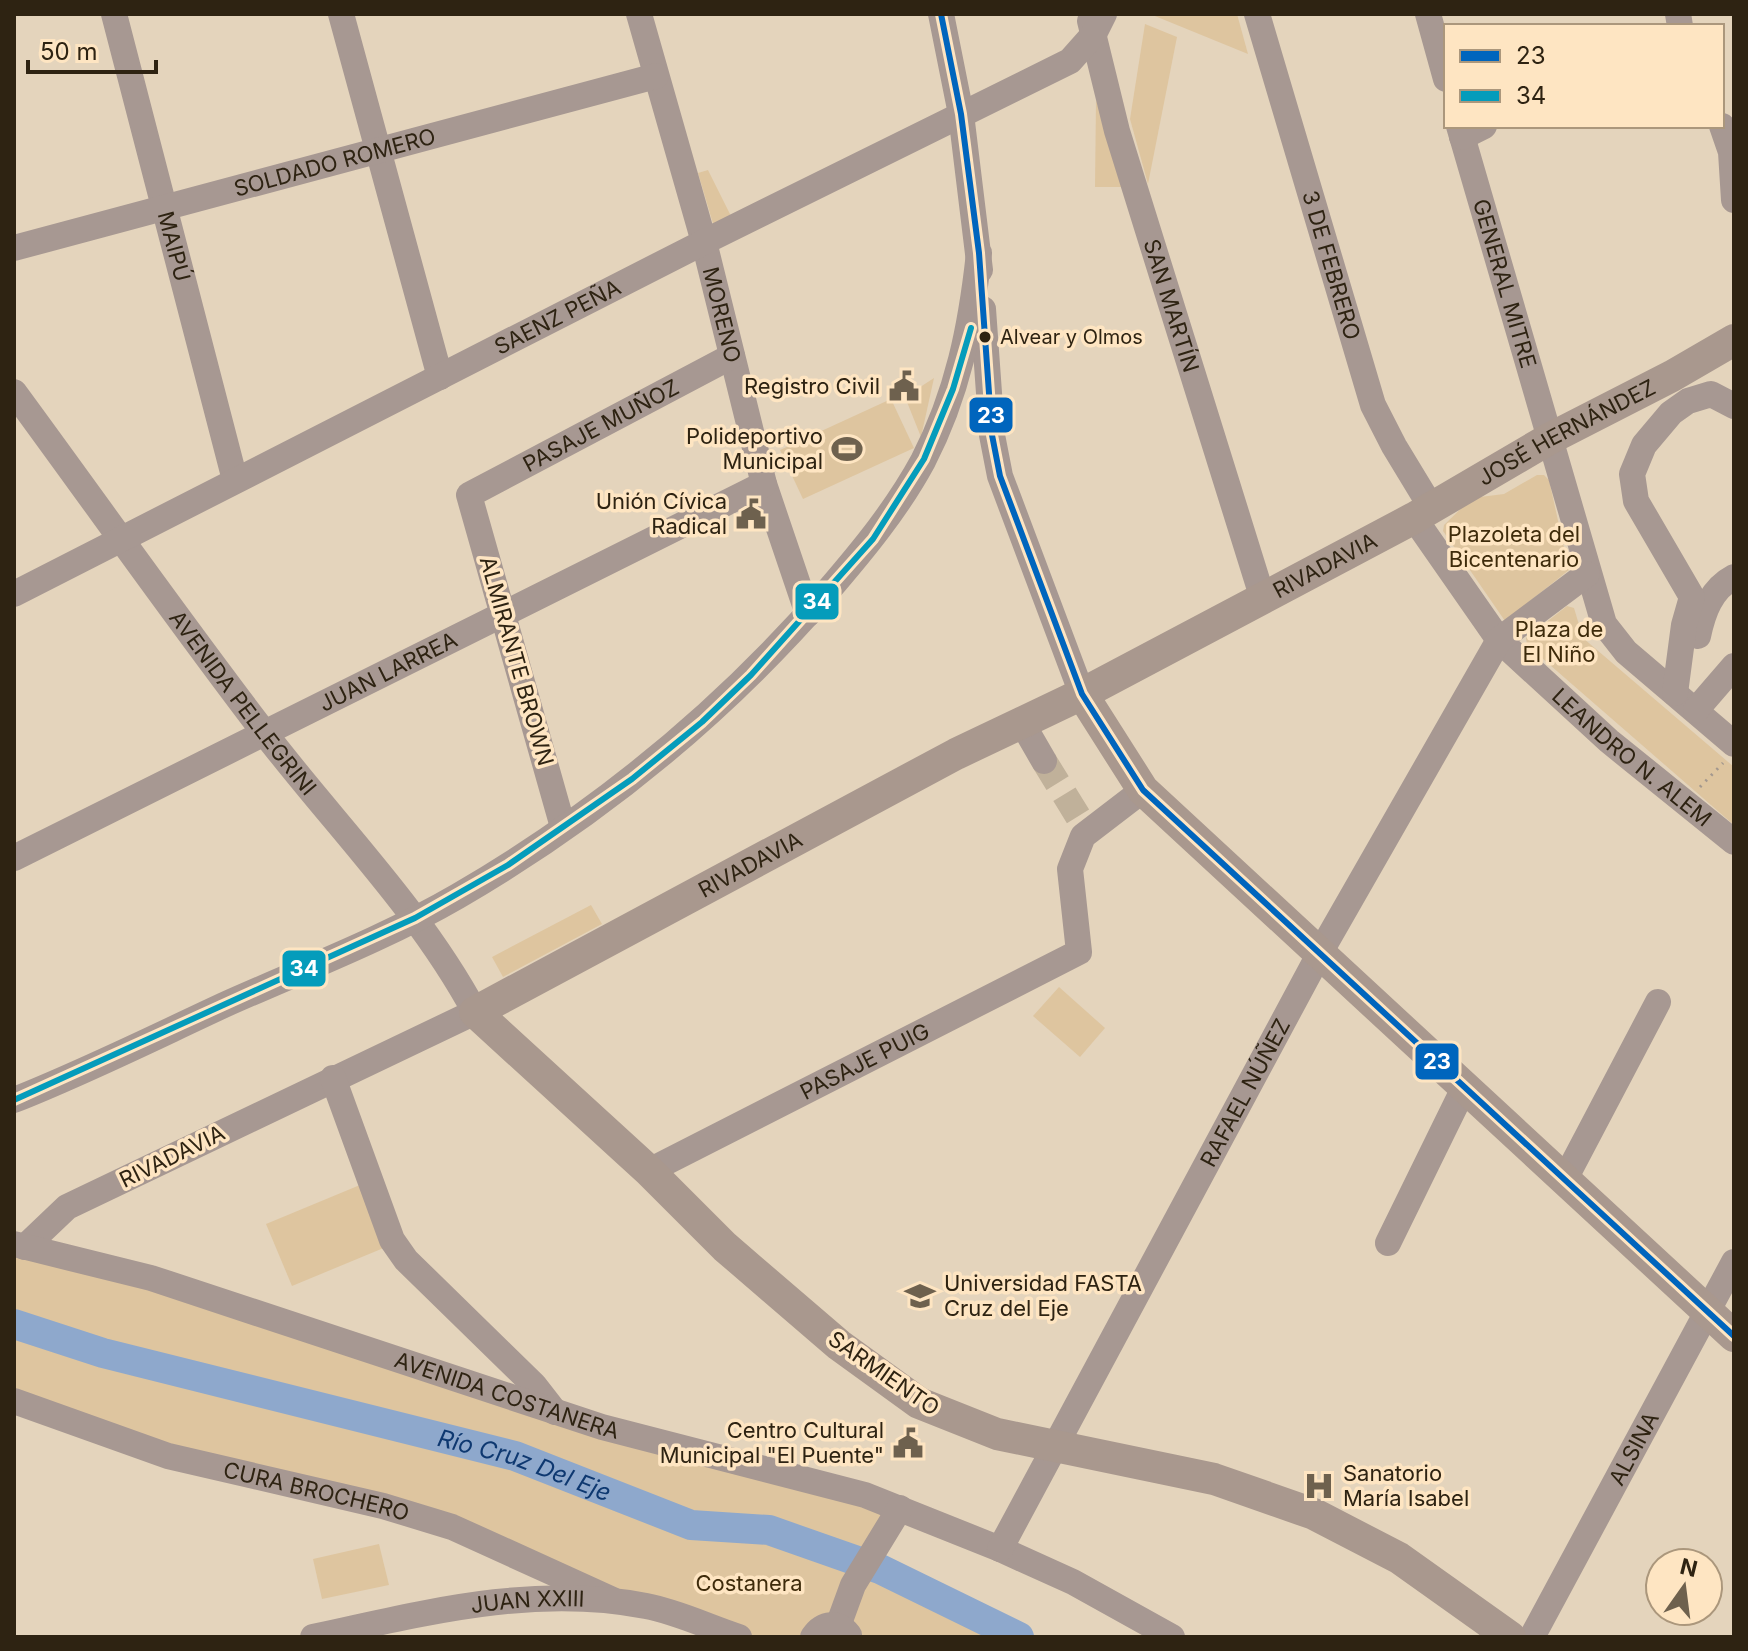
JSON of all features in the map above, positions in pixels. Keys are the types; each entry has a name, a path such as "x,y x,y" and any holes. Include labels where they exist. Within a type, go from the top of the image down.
{"main road":[{"name":"JOSÉ HERNÁNDEZ","path":"1478,481 1501,477 1734,340"},
{"name":"JOSÉ HERNÁNDEZ","path":"1552,448 1685,396 1734,362"},
{"name":"RIVADAVIA","path":"475,1012 956,754 1082,694 1478,481"},
{"path":"1082,694 1143,790 1321,951 1734,1336"},
{"name":"SARMIENTO","path":"475,1012 649,1171 725,1247 839,1345 919,1403 968,1425 1055,1448 1120,1457 1214,1479 1314,1514 1399,1558 1510,1637"}],"street":[{"name":"MAIPÚ","path":"114,14 235,480"},
{"path":"341,14 376,153 440,377"},
{"name":"MORENO","path":"639,14 704,242 764,484 808,614"},
{"path":"941,14 961,114 979,253 992,435 1000,476 1082,694"},
{"name":"3 DE FEBRERO","path":"1257,14 1373,405 1423,512"},
{"path":"1428,14 1444,72"},
{"name":"SAENZ PEÑA","path":"14,594 704,242 1070,61 1096,21"},
{"name":"SAN MARTÍN","path":"1096,21 1117,131 1262,596"},
{"name":"SOLDADO ROMERO","path":"14,248 656,76"},
{"path":"1723,128 1731,152 1734,200"},
{"name":"GENERAL MITRE","path":"1468,130 1552,448 1604,624 1626,652 1730,740"},
{"path":"15,1098 457,897 632,779 702,722 808,614 873,539 924,459 953,389 971,327 979,253"},
{"name":"PASAJE MUÑOZ","path":"469,495 732,356"},
{"path":"1687,703 1684,625 1692,597 1636,501 1632,474 1655,430 1685,396 1717,386 1734,385"},
{"name":"AVENIDA PELLEGRINI","path":"14,392 264,732 415,918 456,977 475,1012"},
{"path":"1685,396 1711,394 1734,406"},
{"name":"JUAN LARREA","path":"14,858 764,484"},
{"name":"ALMIRANTE BROWN","path":"469,495 563,827"},
{"name":"LEANDRO N. ALEM","path":"1423,512 1499,640 1609,741 1734,842"},
{"path":"1499,640 1587,574"},
{"path":"1687,703 1702,617 1719,587 1734,577"},
{"name":"RAFAEL NÚÑEZ","path":"1000,1549 1321,951 1499,640"},
{"path":"1687,703 1734,666"},
{"path":"1022,723 1044,761"},
{"name":"PASAJE PUIG","path":"649,1171 1079,952 1070,869 1083,825 1143,790"},
{"path":"1565,1179 1658,1002"},
{"name":"RIVADAVIA","path":"20,1245 67,1207 475,1012"},
{"path":"333,1078 392,1240 406,1260 534,1385 555,1412"},
{"path":"1388,1243 1465,1086"},
{"name":"AVENIDA COSTANERA","path":"20,1245 151,1278 602,1427 823,1482 893,1519 1000,1549 1073,1582 1172,1637"},
{"name":"ALSINA","path":"1532,1637 1734,1262"},
{"name":"CURA BROCHERO","path":"14,1401 168,1456 383,1506 452,1527 613,1600"},
{"path":"813,1637 824,1626 844,1631 853,1585 893,1519"},
{"name":"JUAN XXIII","path":"313,1637 484,1601 613,1600 670,1612 739,1637"}],"path":[{"path":"1686,802 1730,740"}],"green space":[{"path":"1150,14 1237,14 1248,54"},
{"path":"1145,24 1177,37 1148,184 1130,119"},
{"path":"1096,100 1123,187 1095,187"},
{"path":"708,170 731,216 714,227 698,173"},
{"path":"934,378 921,437 905,397"},
{"name":"Polideportivo Municipal","path":"891,399 914,448 803,499 780,450"},
{"name":"Plazoleta del Bicentenario","path":"1537,475 1544,475 1549,480 1569,570 1505,621 1443,531 1444,525 1472,498 1504,494"},
{"name":"Plaza de El Niño","path":"1567,606 1574,608 1583,638 1734,767 1734,825 1527,645 1526,638"},
{"path":"591,905 602,924 503,977 492,957"},
{"path":"1059,987 1105,1028 1080,1057 1033,1016"},
{"path":"360,1185 386,1247 292,1286 266,1224"},
{"name":"Costanera","path":"14,1244 900,1508 866,1564 1019,1637 739,1637 452,1527 14,1401 14,1324 103,1353 376,1421 14,1320"},
{"path":"379,1544 389,1585 322,1599 313,1559"}],"waterway":[{"name":"Río Cruz Del Eje","path":"14,1324 103,1353 515,1456 691,1525 769,1530 880,1569 1019,1637"}],"tunnel":[{"path":"1044,761 1079,818"}],"transit line":[{"name":"23","path":"941,14 961,114 979,253 992,435 1000,476 1082,694 1143,790 1734,1336"},
{"name":"34","path":"14,1100 415,918 508,865 632,779 702,722 751,675 873,539 924,459 953,389 971,328"}],"place":[{"name":"Alvear y Olmos","path":"985,337"},
{"name":"Registro Civil","path":"904,386"},
{"name":"Polideportivo Municipal","path":"847,449"},
{"name":"Unión Cívica Radical","path":"751,514"},
{"name":"Universidad FASTA Cruz del Eje","path":"920,1296"},
{"name":"Centro Cultural Municipal \"El Puente\"","path":"908,1443"},
{"name":"Sanatorio María Isabel","path":"1319,1486"}]}
